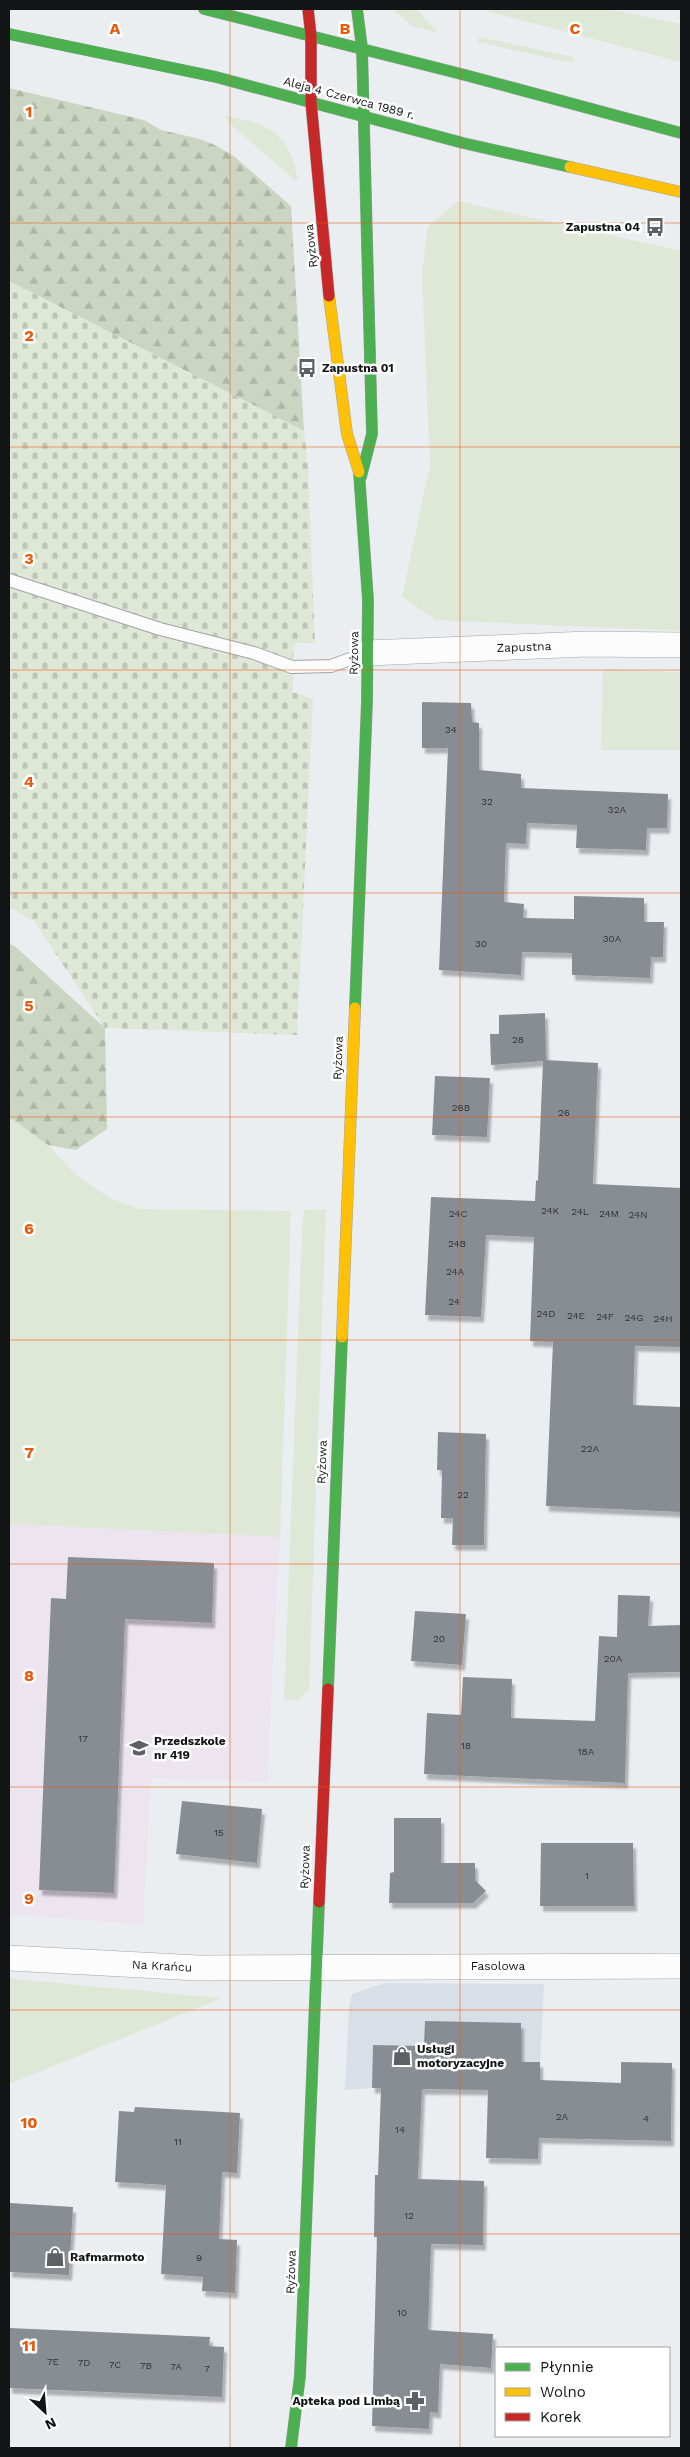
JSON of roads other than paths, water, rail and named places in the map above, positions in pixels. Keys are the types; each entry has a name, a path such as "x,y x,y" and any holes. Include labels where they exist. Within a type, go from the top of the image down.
{"street":[{"path":"204,9 362,48 681,133"},
{"name":"Ryżowa","path":"308,9 311,36 311,102 318,193 337,367 347,434 362,477"},
{"name":"Ryżowa","path":"291,2448 300,2367 367,653 368,600 362,477 372,434 362,48 357,9"},
{"name":"Aleja 4 Czerwca 1989 r.","path":"9,34 196,72 463,143 681,192"},
{"name":"Zapustna","path":"367,653 394,650 587,644 681,645"},
{"name":"Na Krańcu","path":"9,1958 198,1968 315,1966"},
{"name":"Fasolowa","path":"315,1966 681,1966"}],"lane":[{"path":"9,580 160,629 254,653 292,666 330,666 367,653"}],"place":[{"name":"Zapustna 04","path":"655,227"},
{"name":"Zapustna 01","path":"307,368"},
{"name":"Przedszkole nr 419","path":"139,1748"},
{"name":"Usługi motoryzacyjne","path":"402,2056"},
{"name":"Rafmarmoto","path":"55,2257"},
{"name":"Apteka pod Limbą","path":"415,2401"}]}
